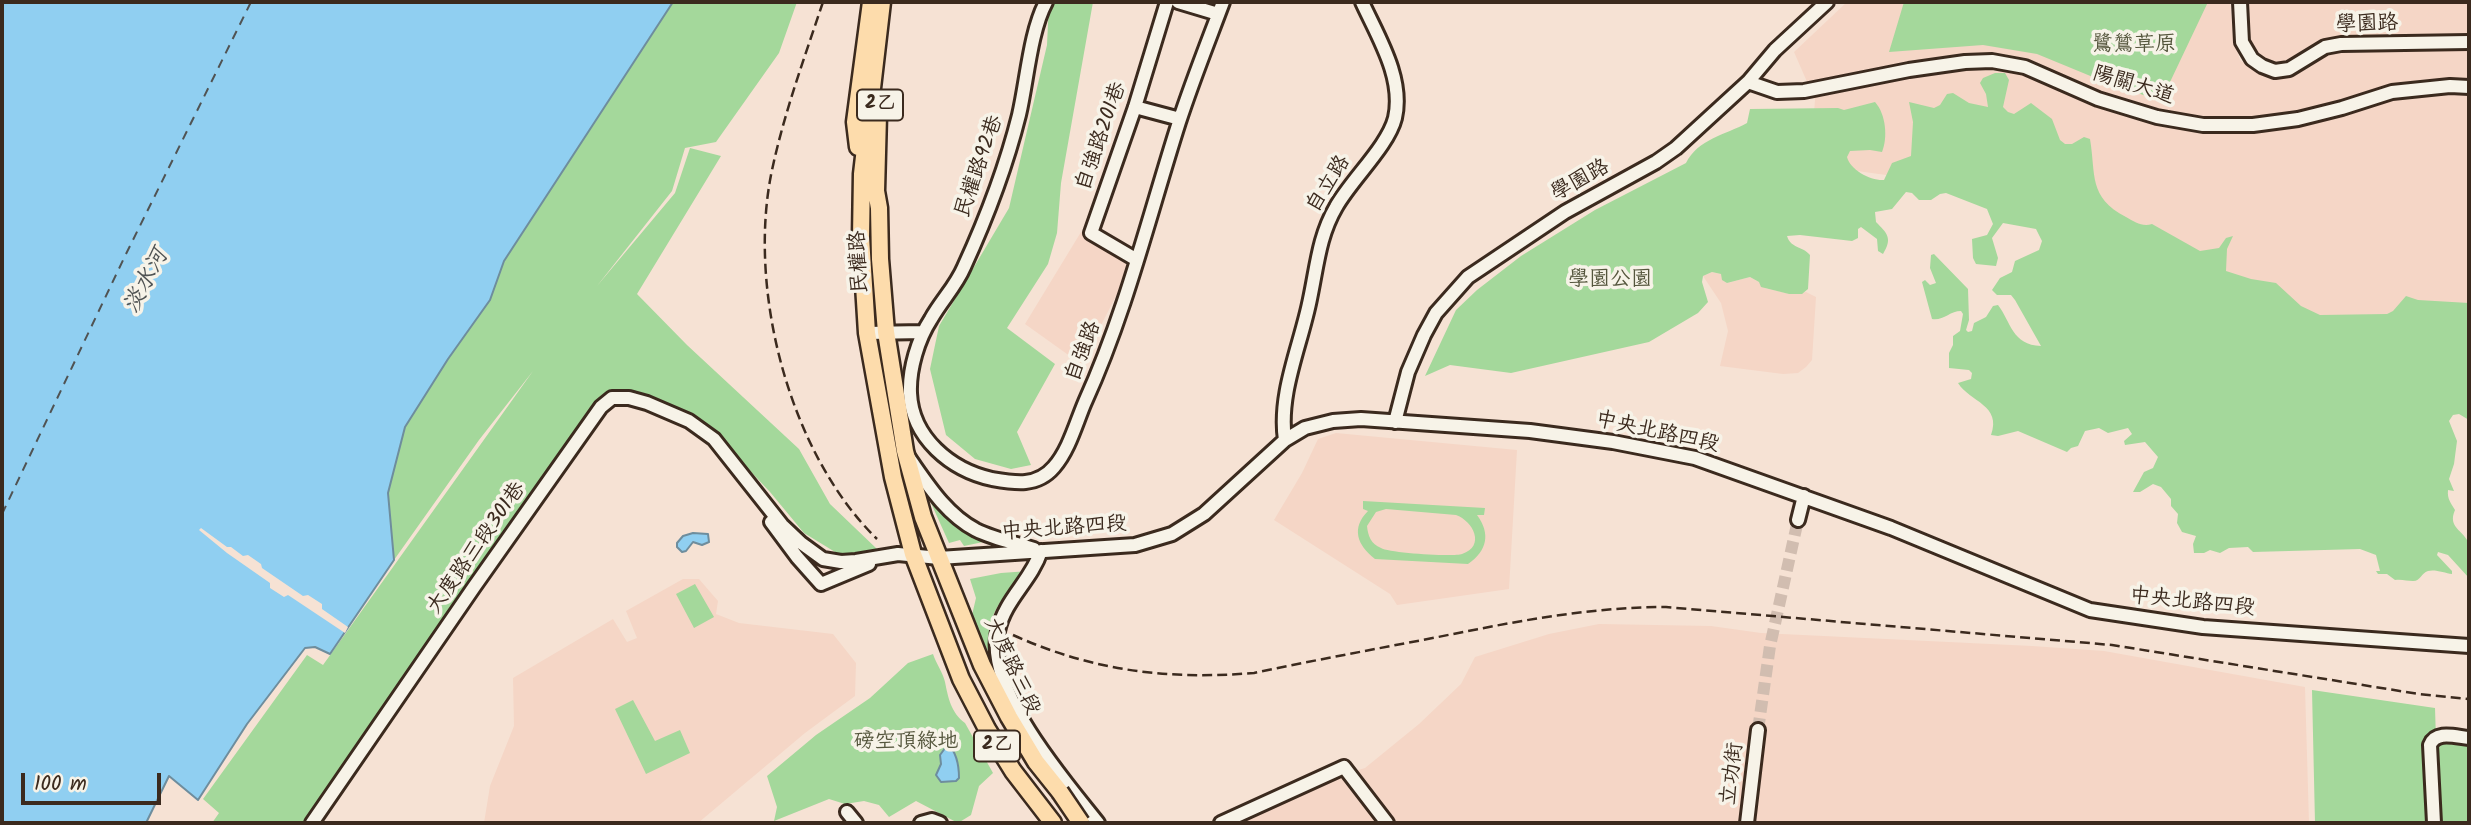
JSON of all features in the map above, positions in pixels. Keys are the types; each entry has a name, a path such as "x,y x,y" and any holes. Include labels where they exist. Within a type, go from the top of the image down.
{"main road":[{"path":"862,174 855,122 871,2"},
{"name":"民權路","path":"882,2 862,174 862,281 867,333 902,517 913,554"},
{"name":"民權路","path":"894,2 886,42 877,126 876,191 886,332 905,452 923,517"},
{"name":"大度路三段","path":"923,517 982,665 1009,717 1036,761 1082,823"},
{"name":"2乙","path":"913,554 961,678 1000,750 1041,808 1055,823"}],"street":[{"name":"民權路92巷","path":"923,332 962,271 989,209 1019,117 1031,54 1046,2"},
{"name":"自強路201巷","path":"1137,260 1091,233 1135,107 1167,2"},
{"path":"1178,2 1220,8"},
{"name":"自立路","path":"1285,440 1282,414 1325,225 1356,176 1386,139 1395,120 1395,82 1362,2"},
{"name":"學園路","path":"1395,422 1408,372 1423,335 1436,313 1468,277 1565,212 1656,162 1694,133 1748,82 1775,50 1827,2"},
{"name":"學園路","path":"2240,2 2242,42 2246,51 2262,66 2275,71 2289,69 2325,47 2341,44 2469,43"},
{"name":"自強路","path":"923,332 910,393 920,430 948,460 965,470 1012,483 1034,482 1054,467 1104,361 1180,119 1220,8"},
{"name":"陽關大道","path":"1748,82 1777,92 1804,91 1909,70 1992,61 2025,67 2098,99 2157,117 2203,125 2253,125 2298,119 2392,92 2450,86 2469,87"},
{"path":"1135,107 1180,119"},
{"path":"867,333 923,332"},
{"name":"大度路三段301巷","path":"312,823 526,513 601,408 612,398 620,397 647,403 689,422 714,439 756,494"},
{"name":"中央北路四段","path":"891,554 939,558 1135,545 1172,534 1204,514 1285,440 1305,428 1334,421 1361,419 1530,430 1695,458 1891,528 2100,612 2203,627 2469,646"},
{"path":"905,452 933,494 967,524 978,531 1041,551"},
{"path":"756,494 782,525 816,555 841,562 856,561"},
{"path":"756,494 775,529 821,584"},
{"path":"1798,520 1804,496"},
{"name":"大度路三段","path":"1041,551 1035,567 1008,605 996,646 1010,696 1023,719 1057,771 1098,823"},
{"path":"821,584 828,570 891,554"},
{"path":"821,584 891,554"},
{"name":"立功街","path":"1747,823 1758,730"},
{"path":"2434,823 2430,745 2438,735 2469,738"},
{"path":"1221,823 1345,767 1387,823"},
{"path":"1055,823 1083,804"},
{"path":"847,812 856,823"},
{"path":"921,823 932,820 940,823"}],"shaded area":[{"path":"1847,2 2230,2 2233,37 2240,60 2257,73 2280,78 2299,73 2325,53 2469,49 2469,320 2339,325 1908,178 1821,166 1814,113 1815,100 1794,52"},
{"path":"2245,2 2469,2 2469,37 2316,42 2286,63 2274,65 2255,57 2247,43"},
{"path":"1081,232 1131,267 1081,364 1025,324"},
{"path":"1712,272 1721,274 1727,283 1750,277 1765,288 1790,294 1806,292 1816,297 1812,360 1806,367 1798,373 1783,374 1720,366 1728,331 1721,303 1703,276"},
{"path":"1336,433 1517,450 1509,589 1397,605 1390,594 1274,520 1302,473 1318,439"},
{"path":"683,579 699,579 718,601 716,614 739,623 833,634 856,663 855,696 805,733 698,823 484,823 490,786 514,726 513,678 613,619 627,642 637,638 626,611"},
{"path":"1599,624 1711,626 1761,633 2104,651 2305,687 2309,823 1240,823 1335,777 1365,768 1419,724 1461,684 1475,657 1549,634"}],"green space":[{"path":"673,2 797,2 779,53 716,142 685,148 672,191 597,286 675,193 690,148 721,156 637,294 687,345 799,449 830,504 877,549 840,555 804,533 770,492 702,420 626,395 608,396 309,823 212,823 219,813 203,799 307,655 323,665 533,371 479,440 394,560 388,494 405,427 490,300 504,261"},
{"path":"1049,2 1093,2 1061,183 1057,233 1048,264 1007,328 1055,364 1017,432 1031,465 1011,469 975,459 946,435 930,369 939,326 1009,208 1047,45"},
{"name":"鷺鷥草原","path":"1904,2 2208,2 2161,101 2037,54 1983,45 1889,52"},
{"name":"學園公園","path":"1995,73 2005,73 2009,80 2003,107 2008,112 2014,114 2031,103 2052,119 2060,140 2065,144 2072,144 2084,137 2090,139 2099,193 2114,209 2139,224 2152,224 2200,251 2219,248 2226,238 2233,236 2227,249 2226,271 2276,283 2301,306 2320,315 2387,314 2406,296 2418,300 2469,303 2469,420 2459,414 2453,415 2449,421 2457,441 2449,479 2454,491 2448,490 2448,493 2455,510 2453,521 2469,544 2469,578 2448,555 2438,552 2437,555 2452,574 2428,571 2413,581 2395,580 2387,574 2378,574 2376,571 2380,571 2376,555 2360,549 2253,552 2248,547 2229,548 2220,553 2210,550 2194,553 2196,536 2182,532 2177,523 2178,514 2171,506 2171,499 2161,487 2153,484 2140,492 2133,492 2144,472 2153,468 2158,457 2145,442 2125,445 2124,441 2132,434 2128,428 2108,433 2099,428 2085,431 2078,446 2067,452 2018,431 1991,435 1993,425 1989,410 1958,383 1971,379 1972,373 1969,370 1949,368 1953,336 1960,331 1963,314 1957,311 1940,319 1932,319 1922,282 1925,280 1930,285 1936,283 1930,268 1931,255 1934,254 1968,289 1968,332 1972,331 1974,323 1986,317 1993,306 1998,305 2018,337 2031,345 2041,346 2011,295 1997,295 1992,290 2000,278 2012,272 2015,261 2039,250 2042,241 2036,229 2003,223 1992,238 1998,258 1996,266 1976,264 1972,239 1987,235 1993,224 1987,209 1946,193 1931,200 1919,200 1912,193 1906,192 1892,209 1875,212 1876,222 1886,233 1888,240 1883,254 1878,251 1877,239 1861,227 1858,229 1858,238 1852,241 1787,236 1791,243 1810,255 1808,289 1802,294 1789,294 1761,287 1759,282 1750,277 1727,283 1722,280 1721,274 1712,272 1703,276 1702,282 1708,302 1698,313 1649,342 1511,373 1450,365 1425,376 1456,310 1477,290 1521,256 1595,210 1686,163 1705,143 1747,123 1750,109 1844,110 1875,102 1882,113 1885,126 1882,152 1850,151 1847,157 1852,166 1862,174 1884,180 1892,163 1911,156 1913,122 1909,102 1934,108 1940,105 1947,94 1953,93 1969,103 1988,107 1986,94 1980,83 1983,78"},
{"path":"1363,501 1485,508 1484,515 1477,515 1484,529 1485,542 1479,554 1468,564 1375,559 1364,548 1358,536 1359,524 1368,511 1363,509","holes":["1386,509 1456,515 1472,528 1475,540 1474,545 1462,554 1421,554 1386,550 1372,542 1367,530 1376,512"]},
{"path":"931,503 956,525 983,542 964,546 960,540 949,543"},
{"path":"1029,571 1000,602 991,620 989,642 993,663 972,615 976,598 970,579"},
{"path":"695,584 714,617 694,628 676,594"},
{"name":"磅空頂綠地","path":"933,654 953,710 965,723 993,773 979,786 971,815 958,823 916,801 889,817 879,805 864,801 845,804 829,799 774,821 777,807 767,776 816,735 870,698 908,663"},
{"path":"2312,690 2435,708 2436,740 2469,744 2469,823 2315,823"},
{"path":"633,700 655,741 680,730 690,753 646,774 615,709"}],"water":[{"name":"淡水河","path":"2,2 673,2 504,261 490,300 405,427 388,493 394,560 330,654 315,647 305,648 247,724 198,800 169,776 146,823 2,823"},
{"path":"693,533 708,534 709,542 702,545 693,542 682,552 677,543 683,536"},
{"path":"948,744 957,760 959,778 956,781 941,782 936,775 941,764 940,755"}],"pier":[{"path":"201,528 227,547 243,556 248,555 303,596 308,595 322,604 322,609 348,627 345,633 288,595 284,597 270,588 270,583 227,553 199,530"}],"ferry route":[{"path":"2,514 125,256 251,2"}],"tunnel":[{"path":"1758,730 1770,646 1798,520"}],"railway":[{"path":"823,2 788,109 771,175 765,221 771,320 799,418 820,463 847,504 877,539"},
{"path":"1013,635 1101,665 1161,674 1222,675 1254,673 1551,616 1666,607 2112,645 2419,694 2469,699"}]}
